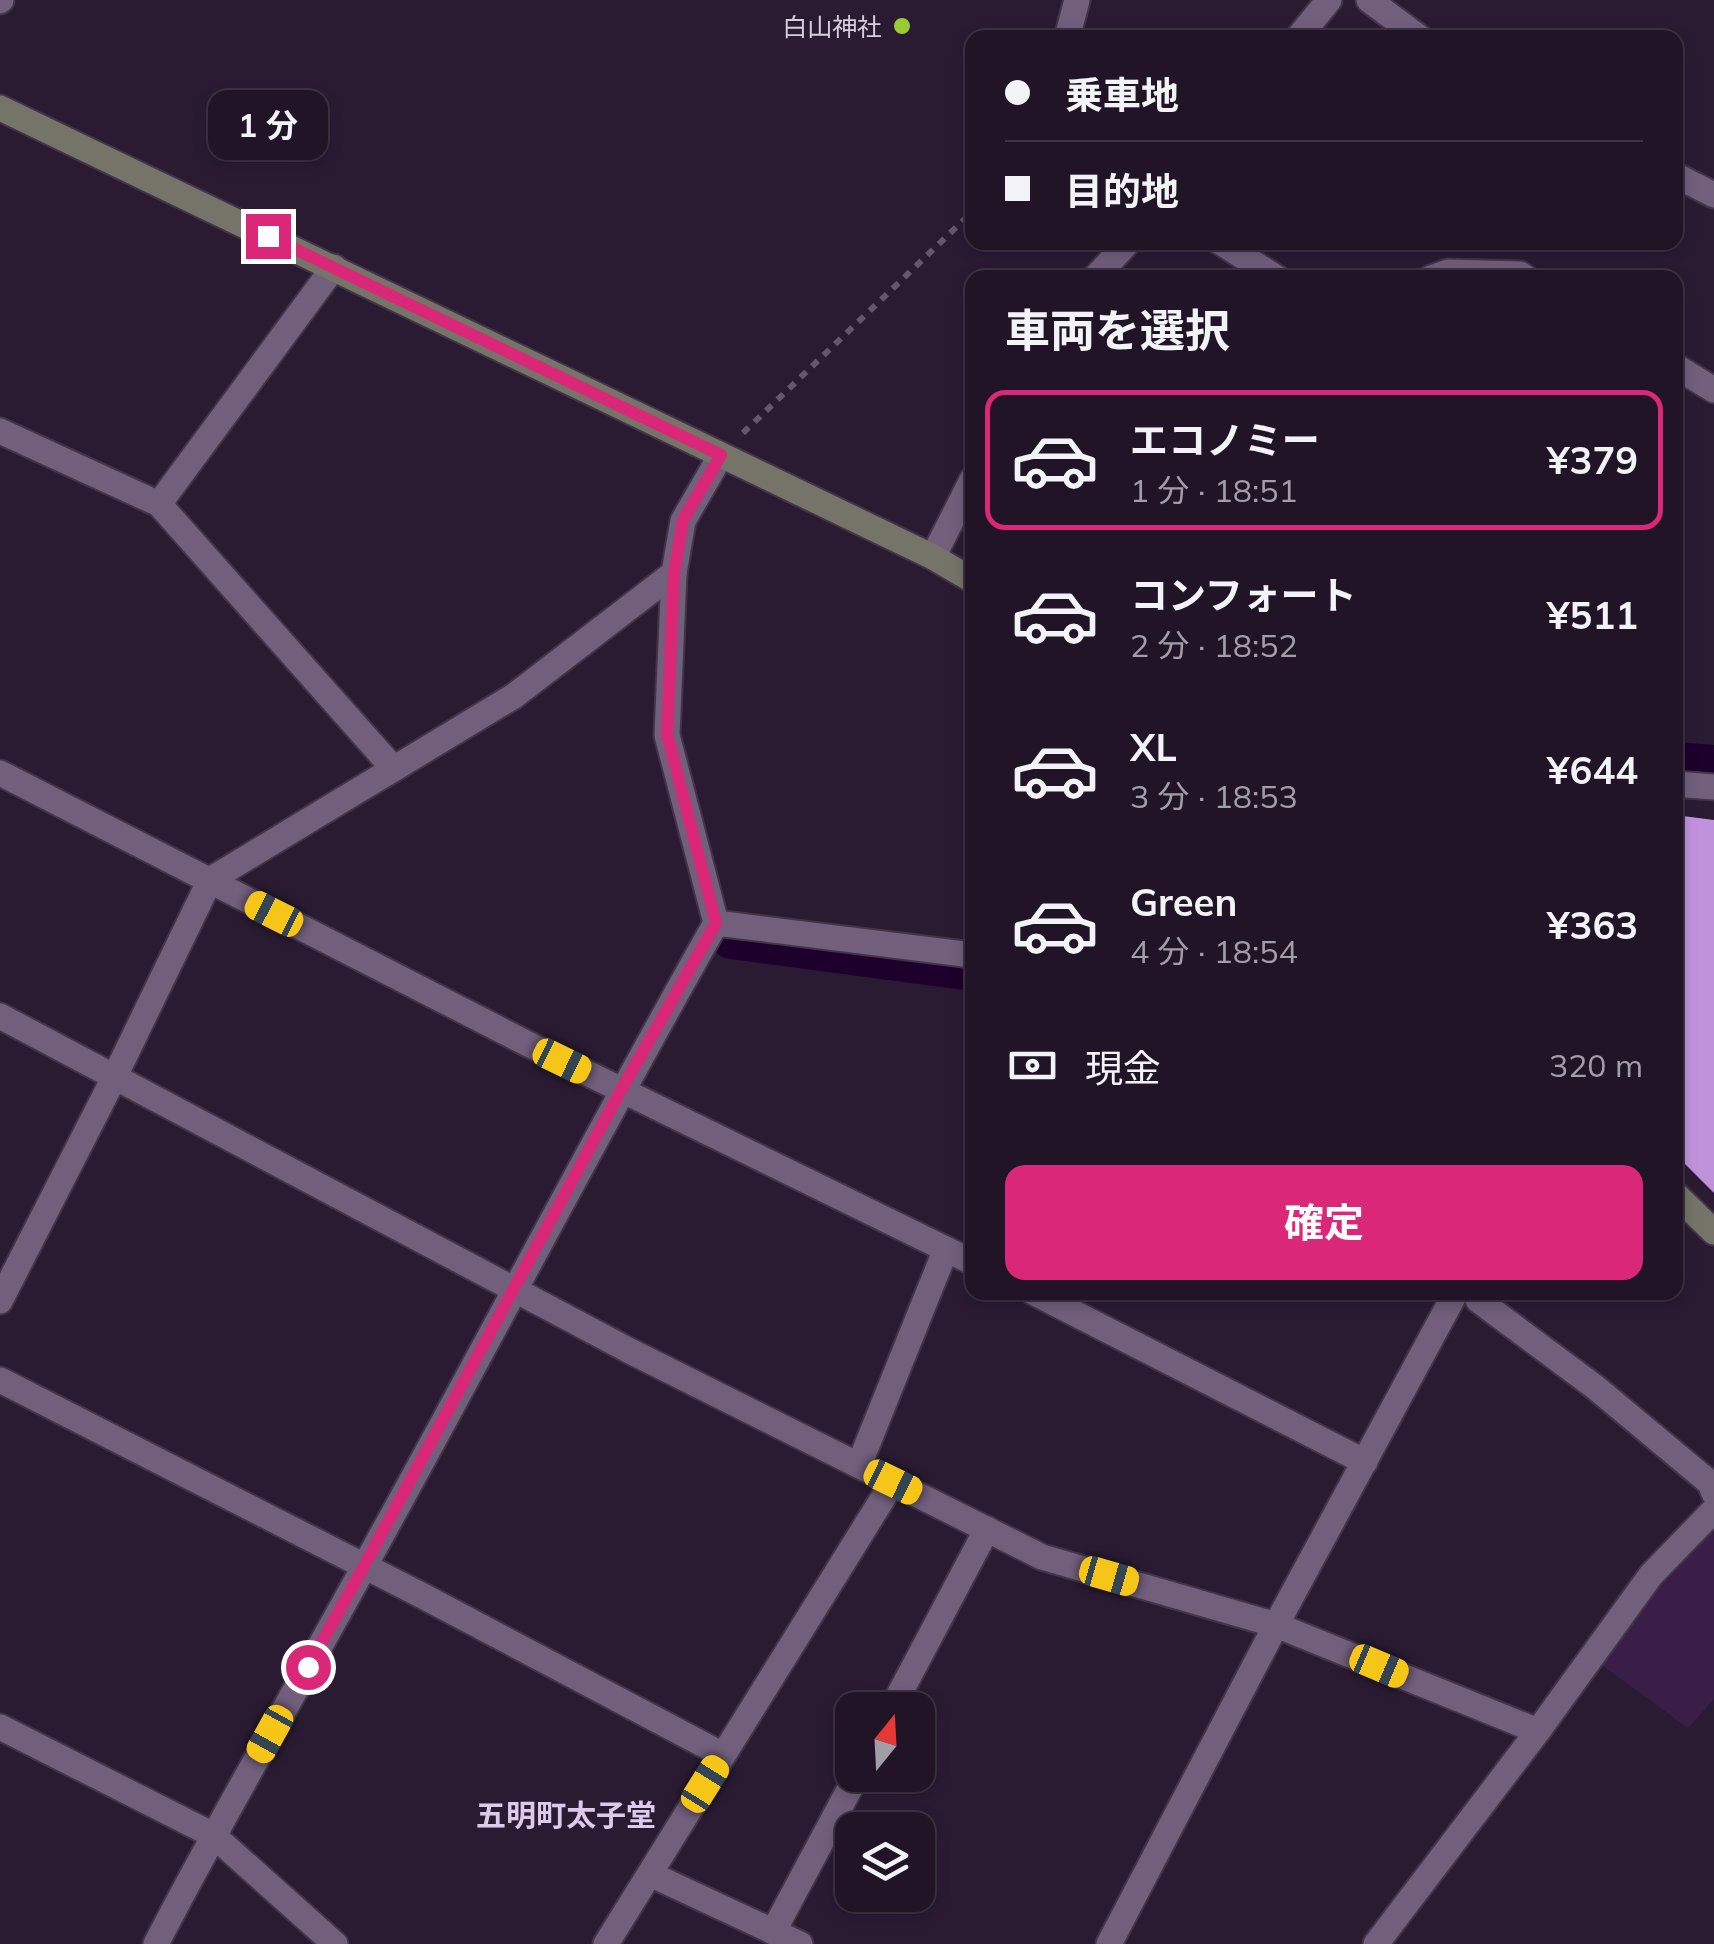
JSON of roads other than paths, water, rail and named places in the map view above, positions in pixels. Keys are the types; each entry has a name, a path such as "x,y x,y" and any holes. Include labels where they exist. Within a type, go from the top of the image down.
{"main road":[{"path":"0,108 933,556 965,576"},
{"path":"1683,1202 1714,1232"}],"street":[{"path":"1069,30 1077,0"},
{"path":"1305,30 1329,0"},
{"path":"1368,0 1409,30"},
{"path":"1683,179 1714,195"},
{"path":"1102,270 1121,250"},
{"path":"1233,250 1264,270"},
{"path":"159,504 334,268"},
{"path":"1683,371 1714,390"},
{"path":"0,431 159,504 394,770"},
{"path":"156,1944 716,923 667,734 674,573 683,520 721,455"},
{"path":"933,556 965,494"},
{"path":"0,1301 210,880 514,696 674,573"},
{"path":"0,773 621,1090 965,1259"},
{"path":"1683,785 1714,787"},
{"path":"716,923 965,954"},
{"path":"0,1016 630,1351 1042,1557 1276,1625 1538,1731"},
{"path":"859,1465 946,1250"},
{"path":"1049,1300 1365,1462"},
{"path":"1109,1944 1452,1300"},
{"path":"1478,1300 1595,1387 1710,1483 1714,1493"},
{"path":"0,1380 723,1755"},
{"path":"606,1944 893,1482"},
{"path":"1376,1944 1651,1575 1714,1510"},
{"path":"901,1692 987,1529"},
{"path":"0,1727 213,1835 335,1944"},
{"path":"773,1932 847,1792"},
{"path":"650,1874 800,1944"}],"waterway":[{"path":"1683,763 1714,765"},
{"path":"731,939 965,970"}],"place":[{"name":"白山神社","path":"902,26"}],"district":[{"name":"五明町太子堂","path":"566,1815"}]}
